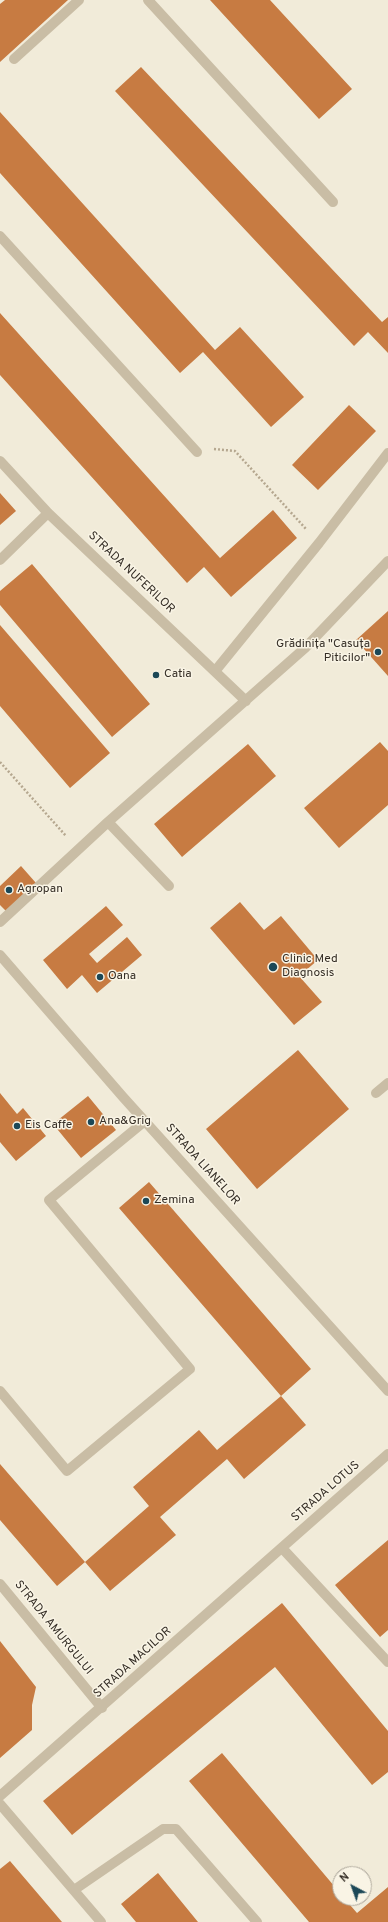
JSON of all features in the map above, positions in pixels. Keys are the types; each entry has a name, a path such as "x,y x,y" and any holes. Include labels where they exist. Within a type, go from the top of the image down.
{"street":[{"path":"14,60 79,0"},
{"path":"148,0 333,202"},
{"path":"0,236 197,452"},
{"path":"216,670 319,543 388,453"},
{"name":"STRADA NUFERILOR","path":"0,461 48,513 216,670 246,701"},
{"path":"0,560 48,513"},
{"path":"0,922 108,822 305,648 388,561"},
{"path":"108,822 169,886"},
{"name":"STRADA LIANELOR","path":"2,960 388,1391"},
{"path":"376,1093 388,1083"},
{"path":"0,1391 67,1471 190,1368 49,1200 145,1121"},
{"name":"STRADA LOTUS","path":"282,1548 388,1454"},
{"path":"282,1548 388,1662"},
{"name":"STRADA MACILOR","path":"0,1796 102,1708 282,1548"},
{"name":"STRADA AMURGULUI","path":"0,1584 102,1708"},
{"path":"0,1804 101,1922"},
{"path":"74,1890 163,1829 176,1829 257,1922"}],"path":[{"path":"197,452 216,449 235,451 319,543"},
{"path":"0,762 79,850"}],"building":[{"path":"5,0 68,0 0,62 0,4"},
{"path":"210,0 270,0 352,89 319,119"},
{"path":"141,67 382,322 388,317 388,353 368,332 354,346 115,91"},
{"path":"0,112 215,350 240,327 304,397 271,427 203,352 180,373 0,173"},
{"path":"0,313 220,558 273,510 297,538 231,597 204,567 187,583 0,375"},
{"path":"349,405 376,431 318,490 292,465"},
{"path":"0,493 16,511 0,525"},
{"path":"32,564 150,704 112,737 0,605 0,591"},
{"name":"Grădinița \"Casuța Piticilor\"","path":"388,611 388,676 356,640"},
{"path":"0,625 110,753 70,788 0,706"},
{"path":"380,742 388,751 388,805 339,848 304,808"},
{"path":"248,744 276,776 182,857 154,824"},
{"path":"21,866 36,883 6,911 0,905 0,886"},
{"path":"240,902 264,930 281,916 318,960 299,976 322,1002 294,1025 210,928"},
{"path":"106,906 123,925 89,954 97,963 127,937 142,955 97,993 82,975 67,989 43,960"},
{"path":"298,1050 349,1109 257,1189 206,1129"},
{"path":"0,1093 17,1114 23,1108 46,1136 16,1161 0,1142"},
{"path":"88,1096 116,1130 81,1158 53,1124"},
{"path":"149,1182 311,1369 281,1396 119,1208"},
{"path":"281,1396 306,1425 244,1479 227,1459 160,1517 176,1535 110,1591 85,1562 149,1506 133,1487 199,1430 217,1450"},
{"path":"0,1464 85,1562 57,1586 0,1520"},
{"path":"388,1540 388,1630 380,1637 335,1585"},
{"path":"282,1603 388,1731 388,1772 372,1785 275,1667 72,1835 43,1801"},
{"path":"0,1641 36,1687 32,1705 32,1730 0,1758"},
{"path":"222,1753 332,1884 332,1906 351,1906 357,1913 365,1906 372,1906 372,1900 388,1887 388,1922 309,1922 189,1781"},
{"path":"10,1861 62,1922 0,1922 0,1869"},
{"path":"158,1873 198,1922 136,1922 121,1904"}],"place":[{"name":"Grădinița \"Casuța Piticilor\"","path":"378,652"},
{"name":"Catia","path":"156,675"},
{"name":"Agropan","path":"9,890"},
{"name":"Clinic Med Diagnosis","path":"273,967"},
{"name":"Oana","path":"100,977"},
{"name":"Ana&Grig","path":"91,1122"},
{"name":"Eis Caffe","path":"17,1126"},
{"name":"Zemina","path":"146,1201"}]}
